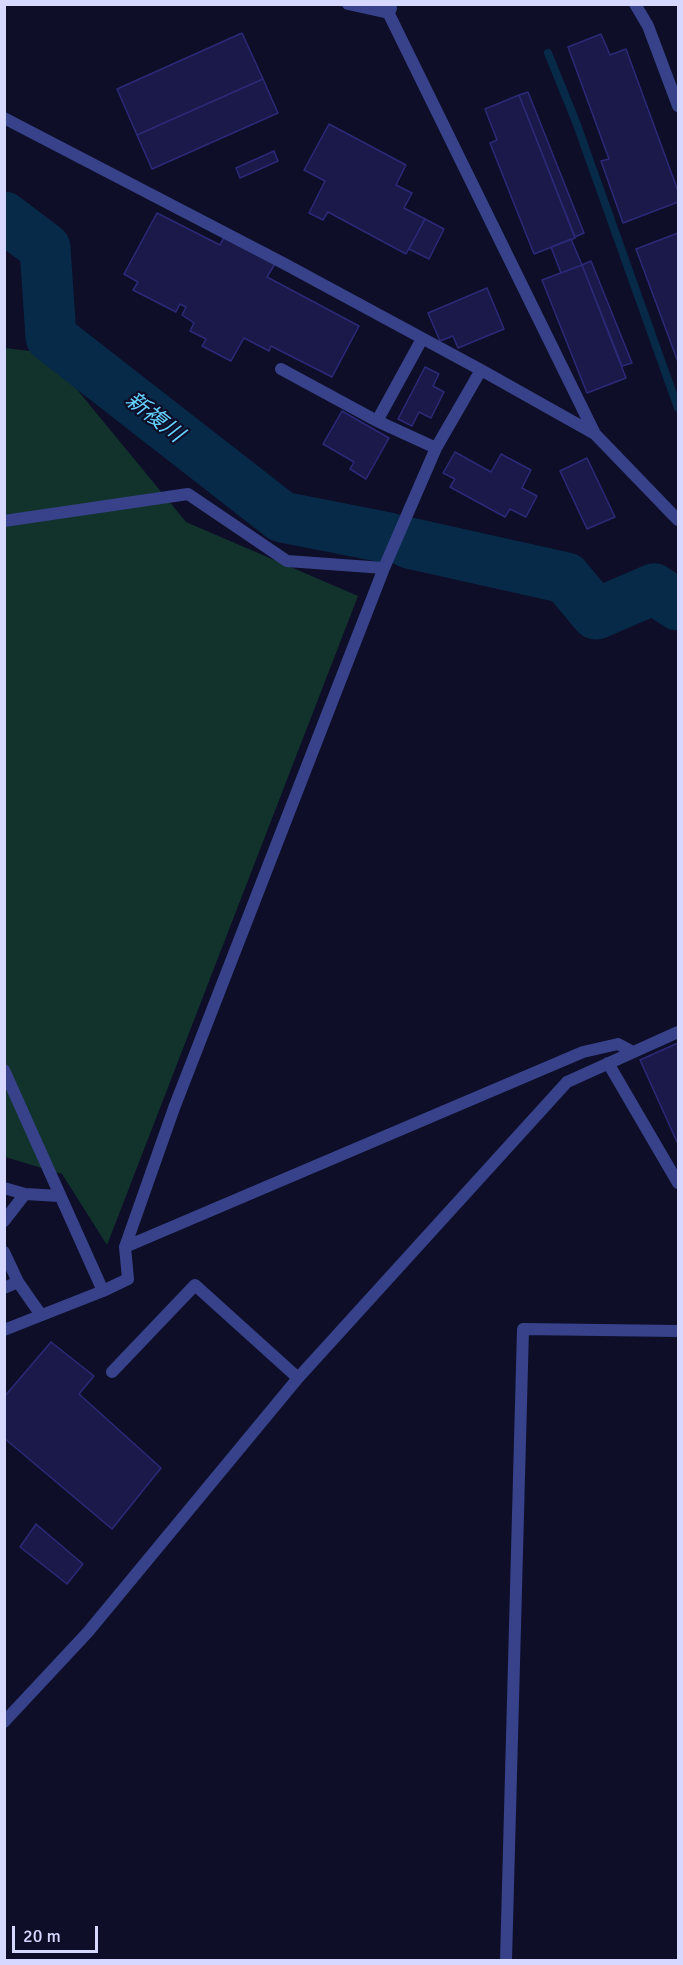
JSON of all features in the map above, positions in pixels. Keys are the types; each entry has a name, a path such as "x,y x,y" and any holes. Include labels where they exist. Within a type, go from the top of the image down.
{"street":[{"path":"348,4 389,7 595,434"},
{"path":"636,4 648,26 678,106"},
{"path":"4,118 283,263 595,434 678,520"},
{"path":"377,421 422,339"},
{"path":"281,369 377,421 436,448"},
{"path":"4,1330 128,1279 125,1247 174,1108 384,568 436,448 481,370"},
{"path":"4,521 188,494 287,561 384,568"},
{"path":"4,1722 88,1632 298,1378 567,1082 678,1032"},
{"path":"125,1247 583,1052 618,1044 633,1052"},
{"path":"608,1063 678,1183"},
{"path":"4,1070 103,1291"},
{"path":"4,1188 25,1194 60,1196"},
{"path":"4,1221 25,1194"},
{"path":"4,1252 18,1282 41,1315"},
{"path":"4,1288 18,1282"},
{"path":"112,1372 195,1285 298,1378"},
{"path":"506,1960 523,1329 678,1331"}],"green space":[{"path":"5,348 47,353 186,522 358,596 107,1245 62,1174 5,1157"}],"building":[{"path":"242,33 263,79 137,135 117,89"},
{"path":"601,34 610,55 626,49 678,191 678,202 623,223 601,161 609,159 568,47"},
{"path":"263,79 278,113 152,169 137,135"},
{"path":"528,92 584,233 575,237 519,95"},
{"path":"519,95 575,238 534,254 490,143 497,140 485,109"},
{"path":"329,124 406,165 396,185 412,193 404,208 425,219 406,254 328,212 323,220 309,213 325,181 304,170"},
{"path":"274,151 278,161 240,178 236,168"},
{"path":"157,213 220,245 225,235 276,262 267,277 359,326 332,377 271,346 269,351 244,338 231,361 202,346 206,339 190,331 194,323 182,315 186,307 180,304 176,312 133,290 138,282 124,274"},
{"path":"425,219 444,229 429,259 409,249"},
{"path":"678,233 678,362 636,249"},
{"path":"571,239 582,265 561,273 551,247"},
{"path":"591,261 632,363 622,366 582,265"},
{"path":"582,265 626,378 587,393 542,280"},
{"path":"487,288 504,329 458,348 453,336 440,341 428,313"},
{"path":"425,367 439,374 433,386 444,392 431,418 419,412 412,426 398,419"},
{"path":"342,411 389,438 366,479 350,469 354,462 323,444"},
{"path":"455,452 491,472 501,454 531,470 522,488 537,496 526,517 510,509 505,517 450,487 455,479 443,473"},
{"path":"587,458 615,517 587,529 560,471"},
{"path":"678,1043 678,1144 640,1060"},
{"path":"51,1342 94,1376 79,1394 161,1468 112,1529 4,1438 4,1397"},
{"path":"36,1524 83,1564 67,1584 20,1547"}],"waterway":[{"path":"548,53 576,122 678,408"},
{"name":"新複川","path":"4,217 45,248 51,337 282,517 389,538"},
{"name":"新複川","path":"409,543 566,578 596,614 654,589 678,605"}]}
